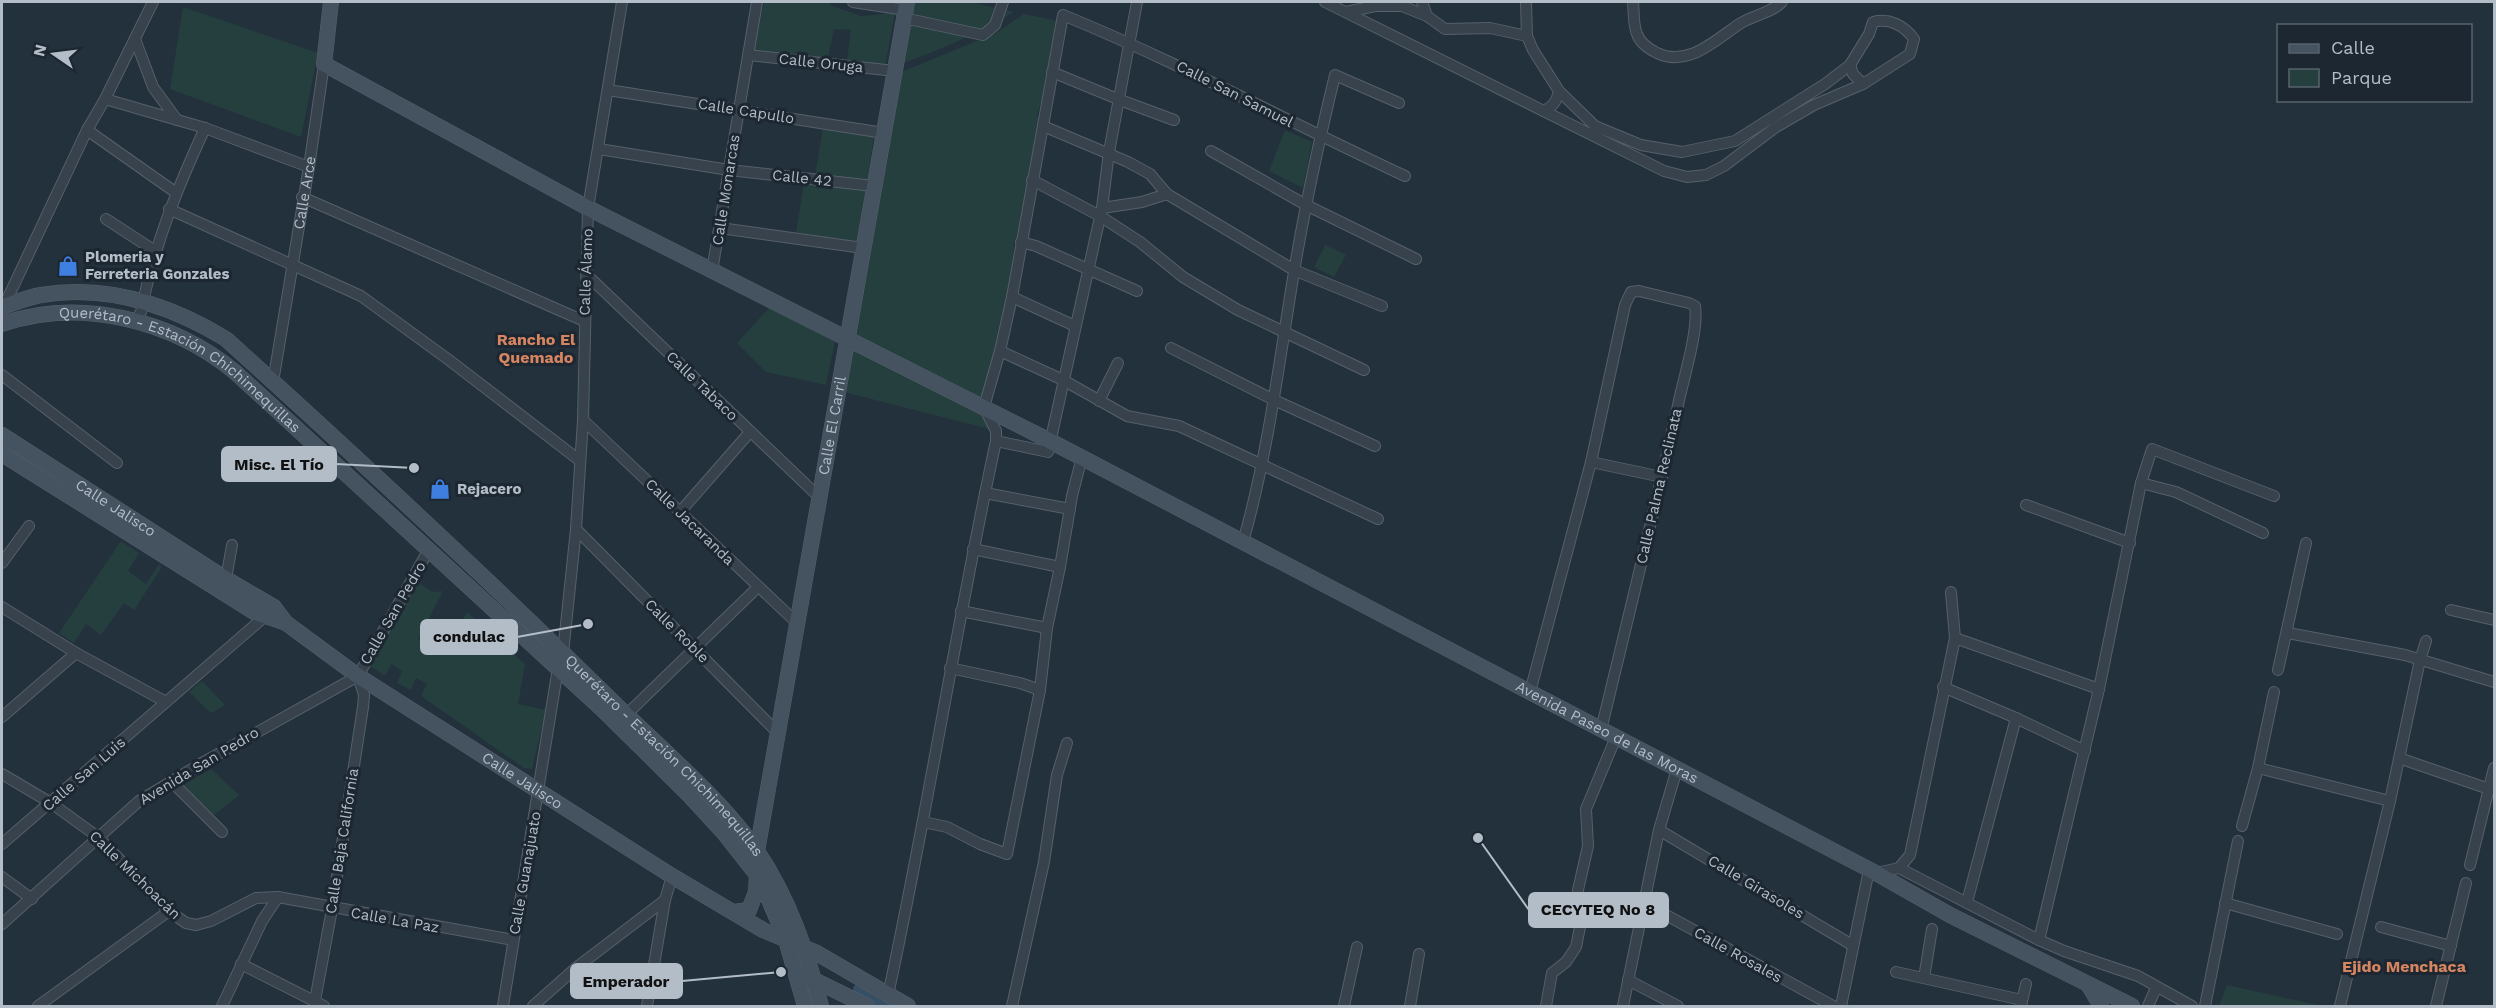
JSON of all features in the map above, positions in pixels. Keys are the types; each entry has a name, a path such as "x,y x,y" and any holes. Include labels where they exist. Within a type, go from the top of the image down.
{"main road":[{"name":"Calle Arce","path":"324,64 330,2"},
{"name":"Calle El Carril","path":"757,851 905,10"},
{"name":"Avenida Paseo de las Moras","path":"324,64 588,208 847,340 984,406 1873,872 1950,915 2087,984 2115,1003 2132,1006"},
{"name":"Querétaro - Estación Chichimequillas","path":"4,298 71,292 106,293 143,301 195,320 226,339 563,652 711,798 757,851 784,899 804,946 820,1006"},
{"name":"Querétaro - Estación Chichimequillas","path":"2,324 62,313 132,320 188,340 219,358 268,400 428,551 558,668 689,795 724,833 757,875 786,940 805,1006"},
{"name":"Calle Jalisco","path":"2,435 226,579 358,676 672,876 763,930 804,946 908,1006"},
{"name":"Calle Jalisco","path":"2,454 270,612"},
{"path":"733,912 749,910 754,901 757,875"},
{"name":"Calle Jalisco","path":"763,930 796,970"},
{"path":"796,970 867,1006"},
{"path":"851,997 850,986 854,982 865,982"},
{"path":"2087,984 2101,1006"},
{"path":"820,1006 827,994 834,990"}],"street":[{"path":"4,298 153,2"},
{"name":"Calle Álamo","path":"563,652 576,529 583,420 588,208 622,2"},
{"name":"Calle Monarcas","path":"712,271 757,2"},
{"path":"853,2 905,10 913,20 983,35 995,25 1003,2"},
{"path":"996,441 1048,452 1101,212 1109,152 1137,2"},
{"path":"1325,2 1664,171 1687,177 1706,175 1724,165 1776,127 1814,105 1863,84 1910,54 1914,39 1895,22 1882,20 1873,22 1869,34 1850,65 1825,84 1735,141 1682,152 1641,145 1595,126 1559,91 1527,36 1526,2"},
{"path":"1422,2 1427,16"},
{"path":"1633,2 1636,33 1642,43 1661,55 1682,57 1711,44 1742,22 1775,8 1782,2"},
{"path":"1346,12 1376,4 1402,6 1427,16 1445,29 1490,28 1527,36"},
{"path":"1375,27 1376,4"},
{"name":"Calle San Samuel","path":"1052,72 1063,15 1130,42 1320,137 1405,176"},
{"path":"135,39 153,87 177,120"},
{"name":"Calle Oruga","path":"748,55 895,71"},
{"name":"Calle Arce","path":"273,382 324,64"},
{"path":"1850,65 1853,74 1863,84"},
{"path":"888,995 923,822 973,549 996,441 996,431 984,406 1000,351 1012,297 1052,72 1174,120"},
{"path":"1243,542 1262,465 1306,205 1335,75 1399,103"},
{"name":"Calle Capullo","path":"608,90 884,133"},
{"path":"1544,111 1552,107 1559,91"},
{"path":"105,99 206,128 309,167"},
{"path":"1043,126 1109,152 1150,174 1167,194 1294,270 1382,306"},
{"path":"132,320 139,315 155,251 175,192 206,128"},
{"path":"87,130 175,192"},
{"name":"Calle 42","path":"599,149 729,170 874,186"},
{"path":"1211,151 1306,205 1416,258"},
{"path":"1032,180 1101,212 1183,276 1238,310 1364,370"},
{"path":"1101,212 1167,194"},
{"path":"302,197 584,321"},
{"path":"169,209 361,296 579,460"},
{"path":"106,219 155,251"},
{"path":"720,228 863,248"},
{"path":"1021,242 1036,246 1137,291"},
{"name":"Calle Tabaco","path":"586,274 819,497"},
{"name":"Calle Palma Reclinata","path":"1591,462 1625,305 1632,292 1639,291 1695,306 1696,313 1662,477 1601,730"},
{"path":"1012,297 1075,326"},
{"path":"1171,348 1272,399 1375,446"},
{"path":"1000,351 1063,380 1127,416 1179,426 1378,519"},
{"path":"1099,401 1118,363"},
{"path":"2,375 117,463"},
{"name":"Calle Jacaranda","path":"583,420 797,623"},
{"path":"680,512 750,432"},
{"path":"2039,940 2099,689 2141,483 2152,449 2274,495"},
{"path":"923,822 947,827 980,844 1007,854 1040,690 1047,627 1082,457"},
{"path":"1530,692 1591,462 1662,477"},
{"path":"2141,483 2176,492 2264,533"},
{"path":"985,493 1070,509"},
{"path":"2026,505 2130,543"},
{"path":"2,563 29,526"},
{"name":"Calle Roble","path":"576,529 778,733"},
{"path":"2278,670 2306,543"},
{"path":"226,579 232,545"},
{"path":"973,549 1060,567"},
{"name":"Calle San Pedro","path":"358,676 428,551"},
{"path":"626,715 758,587"},
{"path":"1899,868 1910,855 1943,687 1955,638 1951,592"},
{"path":"2,607 76,653 166,702"},
{"path":"962,610 1047,627"},
{"path":"2451,610 2494,620"},
{"name":"Calle San Luis","path":"2,844 270,612"},
{"path":"2288,633 2405,655 2494,682"},
{"path":"1955,638 2099,689"},
{"path":"2340,1006 2426,641"},
{"path":"2,717 76,653"},
{"name":"Calle Guanajuato","path":"503,1006 558,668"},
{"path":"950,668 1020,683 1040,690"},
{"name":"Avenida San Pedro","path":"2,924 139,801 358,676"},
{"name":"Calle Baja California","path":"318,1005 363,707 364,695 358,676"},
{"path":"1943,687 2085,751"},
{"path":"2242,826 2258,768 2274,692"},
{"path":"1966,902 2016,718"},
{"path":"1546,1006 1552,973 1566,962 1576,947 1580,927 1578,890 1588,846 1586,809 1616,737"},
{"path":"1012,1006 1044,862 1058,775 1067,742"},
{"path":"2399,758 2489,789"},
{"path":"2258,768 2390,801"},
{"path":"2470,865 2494,768"},
{"path":"1623,1006 1659,830 1677,769"},
{"name":"Calle Michoacán","path":"2,774 51,803 98,837 169,911 186,923 196,925 211,921 256,898 278,897"},
{"path":"171,782 222,832"},
{"name":"Calle Girasoles","path":"1659,830 1852,945"},
{"path":"2205,1006 2238,841"},
{"path":"1841,1006 1852,945 1873,872 1899,868 2039,940 2138,976 2192,1006"},
{"path":"647,1006 665,900 672,876"},
{"path":"2,877 32,898"},
{"path":"2436,1006 2466,883"},
{"path":"222,1006 262,921 278,897"},
{"name":"Calle La Paz","path":"278,897 332,909 513,940"},
{"path":"532,1006 577,967 665,900"},
{"name":"Calle Rosales","path":"1644,903 1833,1006"},
{"path":"2225,903 2337,934"},
{"path":"38,1006 169,911"},
{"path":"2381,927 2451,946"},
{"path":"1924,978 1932,929"},
{"path":"1344,1006 1357,946"},
{"path":"1410,1006 1419,954"},
{"path":"242,964 318,1005"},
{"path":"1896,972 2022,1003 2026,984"},
{"path":"1628,980 1678,1006"},
{"path":"2148,1006 2156,988"}],"green space":[{"path":"764,2 831,2 830,5 861,16 895,13 885,66 847,60 851,30 834,29 828,58 753,51"},
{"path":"910,2 970,2 1014,12 958,41 899,64"},
{"path":"183,7 318,53 301,137 170,89"},
{"path":"1024,14 1058,21 1049,64 1051,73 1037,115 1042,126 1021,226 1014,243 1013,267 986,407 849,338 894,75 996,33"},
{"path":"823,128 874,136 867,182 815,176"},
{"path":"1285,130 1312,142 1303,188 1269,171"},
{"path":"804,183 866,190 857,244 796,232"},
{"path":"1325,245 1346,255 1334,277 1314,267"},
{"path":"771,306 835,342 826,385 766,372 737,343"},
{"path":"848,344 985,414 993,430 840,391"},
{"path":"121,541 139,553 128,571 146,584 159,564 162,567 134,610 124,603 101,635 86,624 74,643 59,633"},
{"path":"417,582 433,592 443,591 418,640 444,654 467,612 525,664 518,704 546,710 532,769 524,768 421,696 427,684 416,678 411,690 397,683 402,671 391,664 385,676 367,664"},
{"path":"202,681 225,705 211,713 189,692"},
{"path":"211,769 239,795 214,815 182,785"},
{"path":"2227,985 2322,1006 2219,1006"}],"waterway":[{"path":"858,989 887,1006"}],"place":[{"name":"Plomeria y Ferreteria Gonzales","path":"68,266"},
{"name":"Misc. El Tío","path":"414,468"},
{"name":"Rejacero","path":"440,489"},
{"name":"condulac","path":"588,624"},
{"name":"CECYTEQ No 8","path":"1478,838"},
{"name":"Emperador","path":"781,972"}],"district":[{"name":"Rancho El Quemado","path":"536,348"},
{"name":"Ejido Menchaca","path":"2404,966"}]}
